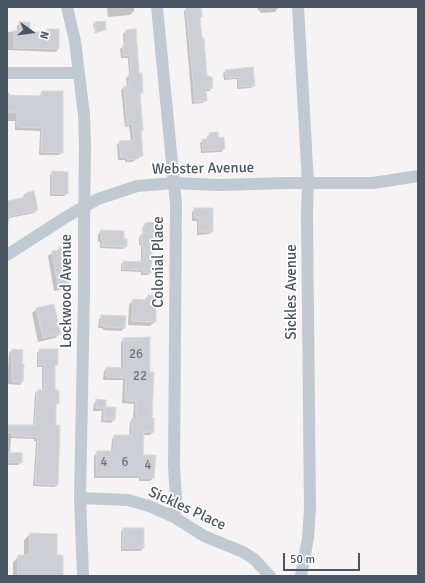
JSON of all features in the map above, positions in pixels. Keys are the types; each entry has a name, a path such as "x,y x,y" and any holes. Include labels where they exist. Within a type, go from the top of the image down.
{"street":[{"name":"Lockwood Avenue","path":"67,7 76,41 84,115 85,145 80,498 83,576"},
{"name":"Colonial Place","path":"157,7 176,204 174,466 176,500 174,517"},
{"name":"Sickles Avenue","path":"298,7 308,183 307,222 310,508 308,538 302,576"},
{"path":"7,73 79,73"},
{"name":"Webster Avenue","path":"7,256 84,207 98,200 137,186 174,183 218,185 373,183 418,176"},
{"name":"Sickles Place","path":"80,498 128,500 149,506 174,517 204,536 242,552 254,559 270,576"}],"building":[{"path":"186,7 201,7 202,17 200,17 202,38 204,38 207,76 212,77 213,88 206,89 207,101 195,102"},
{"path":"105,21 106,30 96,32 94,22"},
{"path":"19,22 30,22 30,32 47,32 47,29 59,29 59,49 14,48 14,31 20,30"},
{"path":"136,29 139,73 142,73 143,93 140,93 143,130 141,130 143,156 136,157 136,159 127,160 127,157 121,158 119,141 134,140 132,124 127,125 124,86 129,86 129,74 131,74 130,55 123,56 123,45 126,45 126,30"},
{"path":"253,67 255,86 239,87 239,77 226,78 225,70"},
{"path":"42,91 63,91 63,153 41,152 42,128 17,127 17,112 7,112 7,95 42,96"},
{"path":"218,132 218,138 224,137 225,149 203,151 202,139 210,139 209,133"},
{"path":"52,171 68,172 68,194 52,194"},
{"path":"34,191 38,210 7,217 7,201 26,197 26,193"},
{"path":"194,208 213,208 213,232 199,232 199,218 195,218"},
{"path":"157,222 157,250 152,250 151,273 143,273 143,270 123,269 123,261 143,262 143,244 141,244 141,234 143,234 143,227 145,227 145,223"},
{"path":"101,230 124,231 124,239 127,239 127,247 102,246 103,240 101,240"},
{"path":"60,247 67,248 71,275 68,276 70,285 58,287 52,251 58,250"},
{"path":"148,295 156,295 156,322 132,321 133,299 148,300"},
{"path":"54,304 61,334 43,338 36,308"},
{"path":"101,315 126,316 125,328 105,327 101,325"},
{"path":"150,337 150,372 154,372 152,418 154,418 154,432 144,432 143,455 156,455 154,478 141,478 141,475 97,475 97,451 114,451 114,435 132,435 132,418 136,418 136,401 125,401 126,378 106,377 106,367 124,368 123,338"},
{"path":"12,349 23,350 23,382 12,382"},
{"path":"39,349 58,349 58,365 55,365 55,390 59,390 59,404 56,403 56,425 60,425 58,485 35,484 38,438 12,436 12,433 7,433 7,425 35,425 37,390 44,390 44,365 39,365"},
{"path":"96,399 106,400 106,407 116,407 115,420 104,420 104,408 96,408"},
{"path":"7,452 22,453 22,463 7,462"},
{"path":"123,528 144,528 144,548 123,548"},
{"path":"30,533 57,534 57,555 63,555 63,576 18,576 18,555 29,555"}]}
